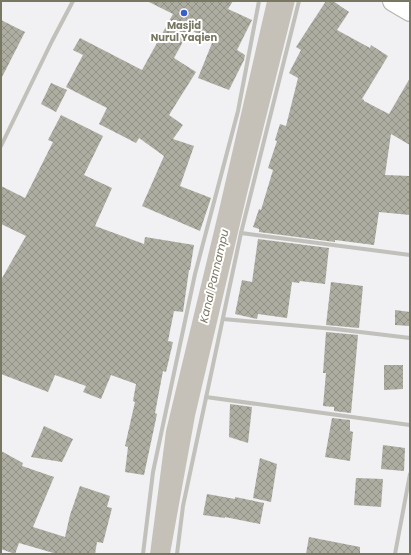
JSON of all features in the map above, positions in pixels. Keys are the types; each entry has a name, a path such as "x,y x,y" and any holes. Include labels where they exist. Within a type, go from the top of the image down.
{"main road":[{"path":"393,1 410,11"}],"street":[{"path":"1,146 73,1"},
{"path":"143,554 155,465 195,274 238,111 259,1"},
{"path":"177,554 184,506 241,233 299,1"},
{"path":"241,233 410,255"},
{"path":"223,319 328,328 410,338"},
{"path":"206,397 410,425"},
{"path":"395,554 409,489 410,474"}],"water":[{"name":"Kanal Pannampu","path":"267,1 295,1 247,194 195,416 170,554 150,554 166,431"}],"building":[{"path":"147,1 233,1 228,9 252,20 237,50 245,55 244,60 229,90 198,78 212,43 190,29 174,58 196,72 169,115 183,125 173,139 194,146 180,186 211,198 200,231 142,206 164,156 139,138 136,143 99,124 107,108 66,87 83,55 73,50 80,38 142,70 173,14"},
{"path":"326,1 333,1 349,12 337,30 370,48 371,45 388,56 362,99 364,101 389,114 410,78 410,145 391,134 385,175 410,176 410,215 379,212 374,245 335,240 335,242 259,232 259,229 253,227 259,209 261,210 273,170 268,168 277,141 275,140 280,124 286,126 298,78 289,73 301,50 296,47"},
{"path":"1,20 25,32 1,79"},
{"path":"51,83 67,90 56,112 41,104"},
{"path":"61,115 103,136 84,175 112,188 95,226 144,244 145,237 194,245 183,312 174,311 168,341 173,342 166,372 163,371 155,413 157,414 144,475 125,472 128,447 125,446 135,402 133,401 136,384 111,375 101,399 83,392 86,386 55,375 48,392 1,374 1,280 26,236 1,224 1,186 25,198 53,142 48,140"},
{"path":"258,239 329,248 325,284 300,281 299,283 292,282 287,318 258,314 257,319 235,314 242,280 252,282"},
{"path":"331,282 363,286 359,328 326,325"},
{"path":"395,310 410,312 410,326 395,325"},
{"path":"326,332 358,335 351,413 334,411 334,407 323,406 326,373 323,373"},
{"path":"384,365 403,365 403,389 384,390"},
{"path":"230,404 252,407 248,443 229,437"},
{"path":"332,418 350,420 350,431 353,432 350,461 325,457"},
{"path":"44,426 73,439 62,462 31,457"},
{"path":"383,445 405,448 404,471 381,469"},
{"path":"1,451 23,463 22,466 54,477 33,527 65,537 70,515 80,486 110,496 107,507 112,508 103,543 97,542 95,554 57,554 19,543 15,554 1,549"},
{"path":"260,458 277,464 271,502 253,498"},
{"path":"356,478 383,479 381,507 354,505"},
{"path":"207,494 235,499 235,497 264,503 260,524 225,517 203,515"},
{"path":"309,537 360,547 360,554 306,554"}],"place":[{"name":"Masjid Nurul Yaqien","path":"184,13"}]}
